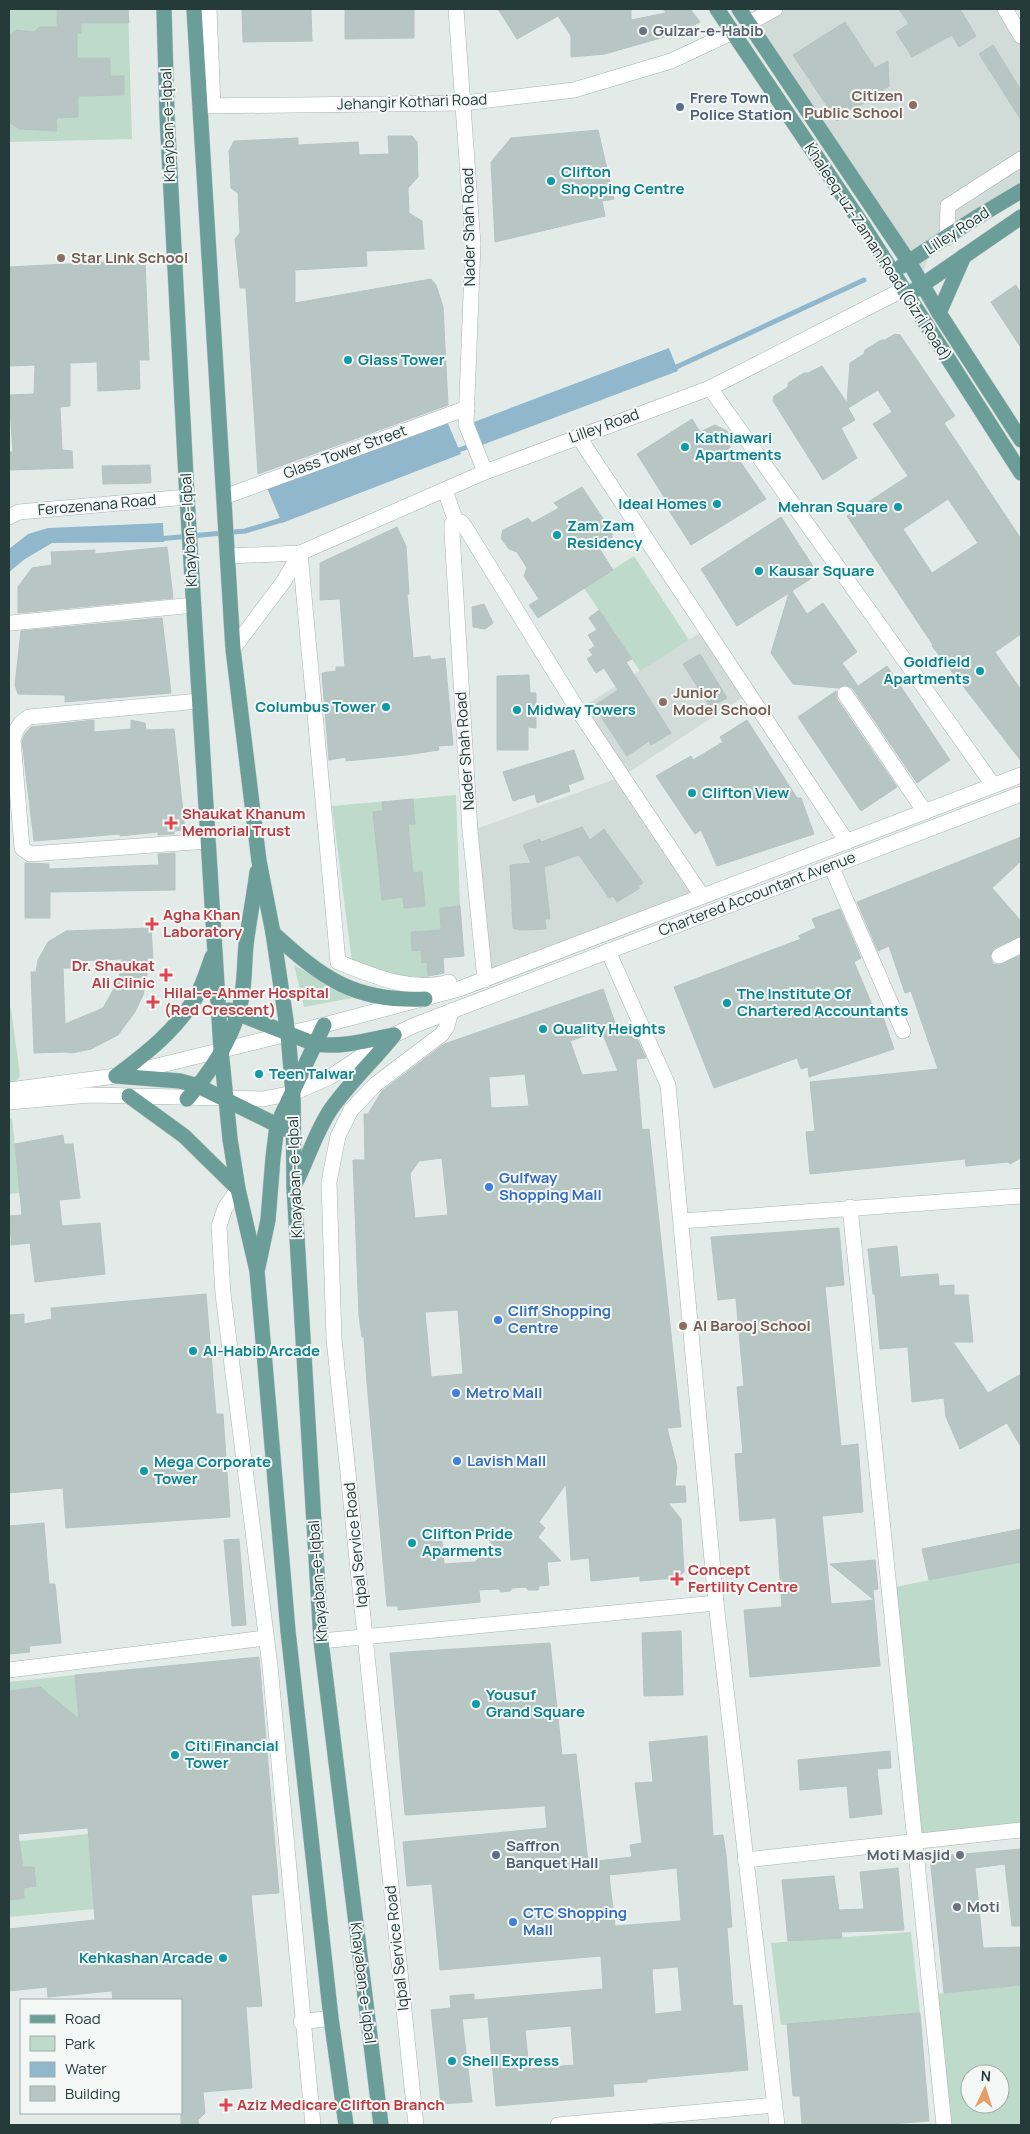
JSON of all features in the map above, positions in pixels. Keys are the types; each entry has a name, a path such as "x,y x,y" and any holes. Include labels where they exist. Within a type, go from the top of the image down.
{"main road":[{"name":"Khayban-e-Iqbal","path":"164,9 167,115 187,497 221,1050"},
{"name":"Khayban-e-Iqbal","path":"194,9 206,105 233,649 259,861 273,933 288,1034"},
{"name":"Khaleeq-uz-Zaman Road (Gizri Road)","path":"716,9 893,272 1021,472"},
{"name":"Khaleeq-uz-Zaman Road (Gizri Road)","path":"739,9 909,262 922,286 1021,440"},
{"name":"Lilley Road","path":"893,272 1021,191"},
{"path":"905,292 922,286 1021,217"},
{"path":"939,313 965,255"},
{"path":"187,1099 198,1086 221,1050 238,1014 242,994 246,944 259,861"},
{"path":"273,933 326,977 342,985 377,997 398,1000 425,999"},
{"path":"116,1076 162,1040 182,1015 196,997 214,950"},
{"path":"218,1004 238,1014 314,1044 326,1046 347,1044 394,1035"},
{"path":"257,1271 268,1220 273,1158 278,1125 324,1025"},
{"name":"Khayaban-e-Iqbal","path":"288,1034 293,1093 294,1187 321,1641 381,2125"},
{"path":"294,1187 319,1130 331,1110 346,1089 394,1035"},
{"path":"221,1050 238,1189 257,1271 288,1630 331,2018 346,2125"},
{"path":"116,1076 180,1081 198,1086 293,1134"},
{"path":"130,1096 184,1136 238,1189"},
{"path":"337,2125 343,2096"}],"street":[{"path":"206,105 209,9"},
{"name":"Nader Shah Road","path":"456,9 473,244 466,424 485,472"},
{"path":"749,23 775,9"},
{"path":"1005,9 1021,36"},
{"name":"Jehangir Kothari Road","path":"206,105 464,103 574,90 671,61 733,32"},
{"path":"947,238 948,206 1021,158"},
{"name":"Lilley Road","path":"228,556 300,553 485,472 710,388 905,292"},
{"path":"710,388 805,522 898,648 993,785"},
{"name":"Glass Tower Street","path":"224,497 467,408"},
{"path":"578,436 847,842"},
{"path":"445,490 456,522 461,522 465,527 578,710 702,896"},
{"name":"Ferozenana Road","path":"9,517 19,512 187,497"},
{"name":"Nader Shah Road","path":"456,522 452,524 452,532 470,831 484,976"},
{"path":"233,649 284,581 300,553"},
{"path":"300,553 338,962 342,985"},
{"path":"11,623 194,605"},
{"path":"845,694 925,812"},
{"path":"200,701 30,717 21,722 13,740 22,848 25,852 30,854 208,841"},
{"name":"Chartered Accountant Avenue","path":"484,976 847,842 1021,775"},
{"name":"Chartered Accountant Avenue","path":"9,1102 90,1095 226,1100 264,1099 293,1093 330,1077 394,1035 451,1011 1021,794"},
{"path":"831,866 903,1031"},
{"path":"999,956 1021,945"},
{"path":"608,951 668,1085 716,1603 777,2125"},
{"path":"338,962 404,984 433,986 484,976"},
{"path":"9,1090 116,1076 425,999 484,976"},
{"name":"Iqbal Service Road","path":"416,2125 334,1339 329,1182 338,1136 351,1110 376,1084 442,1034 447,1026 451,1011"},
{"path":"238,1189 225,1208 219,1226 223,1294 265,1638 313,2125"},
{"path":"681,1221 850,1207 1021,1196"},
{"path":"850,1207 916,1840 929,1994 944,2125"},
{"path":"321,1641 716,1603"},
{"path":"9,1670 265,1638"},
{"path":"745,1860 1021,1830"},
{"path":"302,2022 331,2018"},
{"path":"558,2125 775,2105"}],"shaded area":[{"name":"Citizen Public School","path":"775,9 1013,9 1021,22 1021,188 929,255 922,275 749,23"},
{"name":"Junior Model School","path":"706,629 748,694 623,776 578,710"},
{"path":"621,777 699,895 485,980 470,831"}],"green space":[{"path":"10,9 128,9 132,139 9,142"},
{"path":"634,556 689,640 640,671 584,588"},
{"path":"456,795 460,906 440,908 441,930 411,932 412,950 421,950 422,962 427,962 428,979 413,979 352,962 332,806"},
{"path":"294,965 352,998 304,1007"},
{"path":"11,1008 20,1076 12,1087 9,1087 9,1009"},
{"path":"12,1118 20,1193 9,1194 9,1119"},
{"path":"1021,1562 1021,1830 916,1840 890,1588"},
{"path":"75,1675 84,1762 9,1768 9,1682"},
{"path":"88,1834 95,1909 9,1917 9,1842"},
{"path":"911,1932 920,2013 781,2025 771,1943"},
{"path":"1021,1985 1021,2125 947,2125 936,1994"}],"water":[{"path":"669,348 678,371 482,445 474,422"},
{"path":"446,419 461,454 282,523 267,488"},
{"path":"163,523 164,542 52,543 25,559 9,572 9,549 28,534 48,528"}],"building":[{"path":"57,9 128,9 129,23 81,23 81,33 77,33 77,58 110,58 110,76 124,76 124,95 78,96 78,117 56,118 57,131 19,129 9,122 9,35 16,30 34,32 40,27 57,27"},
{"path":"242,9 311,9 312,41 243,42"},
{"path":"345,9 414,9 414,38 345,39"},
{"path":"498,9 631,9 631,20 666,13 663,9 690,9 700,22 678,33 605,54 571,57 571,36 558,16 517,39"},
{"path":"899,9 960,9 976,36 959,47 952,35 912,57 896,32 909,24"},
{"path":"845,22 875,68 888,61 889,86 837,121 793,55"},
{"path":"993,45 1021,90 1021,120 979,54"},
{"name":"Clifton Shopping Centre","path":"598,130 614,199 602,201 605,216 495,242 491,162 511,138"},
{"path":"388,136 412,136 417,142 418,177 408,188 409,213 422,221 424,249 366,251 367,266 295,270 295,303 431,279 436,285 443,307 448,405 258,474 246,288 240,288 235,239 240,233 238,193 231,188 229,151 234,141 298,138 298,145 358,142 359,155 389,154"},
{"path":"145,260 149,360 139,360 140,389 98,391 97,362 70,363 70,406 60,407 62,450 72,451 73,468 9,470 9,452 13,452 9,395 34,394 35,365 9,366 9,267"},
{"path":"1016,285 1021,293 1021,348 991,302"},
{"path":"895,334 900,335 955,416 944,423 1021,539 1021,634 995,652 1021,690 1021,761 932,646 847,516 908,476 873,424 892,412 878,390 848,408 855,420 841,428 857,458 823,480 773,401 774,396 788,387 788,383 804,373 822,366 847,403 850,363 864,354 865,350 881,340 885,340","holes":["948,499 978,543 932,573 903,529"]},
{"path":"692,419 700,432 715,425 727,431 733,441 728,444 766,499 691,545 668,509 671,508 637,454"},
{"path":"150,465 151,483 103,484 102,466"},
{"name":"Zam Zam Residency","path":"582,487 612,532 612,540 599,548 613,570 538,618 529,605 539,599 524,576 527,568 517,552 509,549 501,538 503,530 528,518 532,523 559,508 554,503"},
{"path":"781,517 818,574 792,591 807,614 823,603 857,652 842,663 858,686 887,666 950,760 917,783 852,688 845,685 838,688 793,684 771,653 789,593 737,626 701,569"},
{"path":"397,527 406,546 409,594 407,594 413,658 430,656 431,660 445,658 453,745 438,746 439,750 406,755 346,761 346,757 329,760 322,673 336,671 336,667 345,667 340,599 320,600 320,563"},
{"path":"167,547 173,598 18,613 18,587 32,568 52,565 51,552 95,550 95,554"},
{"path":"484,604 493,623 485,629 473,627 472,607"},
{"path":"599,610 632,659 626,662 671,733 651,745 649,741 627,756 594,706 618,690 604,668 596,673 587,659 593,655 589,650 595,646 588,635 597,630 589,618"},
{"path":"162,618 171,693 65,702 65,695 18,694 15,685 21,631"},
{"path":"700,654 727,698 710,707 683,664"},
{"name":"Midway Towers","path":"529,675 530,693 536,693 536,728 528,727 528,750 497,750 497,676"},
{"path":"836,691 837,699 897,787 861,811 798,717"},
{"path":"94,720 94,732 131,729 131,720 145,723 146,730 174,729 185,830 174,831 174,834 158,835 158,832 34,841 22,741 25,734 31,727"},
{"name":"Clifton View","path":"747,720 797,798 801,798 814,834 717,866 701,830 695,834 656,776 691,756 693,760 723,742 720,737"},
{"name":"Midway Towers","path":"574,750 584,779 568,785 570,791 537,803 535,794 513,801 503,772"},
{"path":"413,799 415,824 408,824 413,873 422,872 425,906 404,908 403,897 382,900 373,812 383,811 382,802"},
{"path":"582,827 590,840 604,829 643,883 638,886 640,888 617,902 613,896 609,898 579,855 544,867 550,919 545,919 546,929 521,930 513,928 510,865 531,863 523,845 540,839 541,842"},
{"path":"1021,837 1021,861 992,888 1021,921 1021,936 995,948 990,956 993,964 999,965 1021,955 1021,1158 1010,1164 1008,1162 966,1166 965,1159 810,1174 806,1132 815,1131 810,1082 938,1069 911,991 905,993 889,946 878,951 857,902"},
{"path":"175,853 175,890 50,892 50,918 25,918 25,863 49,864 49,869 159,865 158,854"},
{"path":"460,906 464,956 443,958 444,973 428,976 427,962 422,963 421,950 412,951 411,932 441,930 440,908"},
{"path":"840,909 861,958 854,962 878,1019 883,1017 894,1049 809,1077 808,1067 801,1069 797,1058 714,1088 674,987 801,939 798,936 816,928 812,919"},
{"path":"151,928 153,958 147,958 147,976 143,995 135,1012 118,1035 91,1049 72,1053 34,1053 31,972 36,972 38,960 48,942 66,931","holes":["122,959 119,980 103,1008 65,1024 63,968 72,968 72,961"]},
{"path":"603,989 619,1034 624,1032 626,1034 633,1030 646,1058 636,1059 642,1130 649,1129 681,1427 667,1428 677,1467 675,1486 685,1486 686,1502 668,1503 681,1519 684,1572 676,1578 640,1581 640,1576 591,1581 589,1558 571,1560 566,1484 539,1522 545,1528 538,1537 561,1561 547,1562 549,1585 539,1586 538,1590 528,1590 526,1587 512,1588 510,1591 501,1592 499,1589 479,1590 480,1602 398,1610 398,1606 387,1606 364,1337 362,1337 359,1316 353,1160 365,1160 364,1114 368,1114 382,1091 444,1044","holes":["601,1030 618,1071 582,1075 570,1041","525,1074 529,1106 491,1108 489,1077","442,1158 448,1215 415,1218 410,1174 419,1161","458,1310 463,1374 431,1377 425,1312","482,1530 492,1544 475,1562 444,1564 441,1532"]},
{"path":"63,1135 64,1144 73,1144 80,1198 59,1200 62,1226 100,1223 105,1274 35,1282 30,1243 11,1245 11,1236 9,1236 9,1216 22,1215 15,1144"},
{"path":"839,1228 844,1285 825,1287 841,1446 858,1444 863,1512 822,1516 831,1604 874,1600 880,1666 750,1677 744,1610 782,1607 776,1518 740,1521 735,1454 743,1453 737,1387 744,1386 736,1298 718,1300 711,1237"},
{"path":"897,1246 900,1277 938,1274 939,1286 954,1285 954,1295 968,1295 973,1342 953,1342 988,1393 1021,1374 1021,1447 1007,1423 960,1449 946,1417 944,1398 912,1402 908,1347 880,1349 875,1294 873,1294 868,1249"},
{"path":"206,1294 216,1414 223,1414 230,1517 66,1528 63,1488 9,1493 9,1315 24,1314 24,1324 52,1319 51,1308"},
{"path":"44,1523 49,1584 55,1584 61,1643 29,1646 30,1652 9,1654 9,1526"},
{"path":"1021,1529 1021,1562 929,1580 922,1549"},
{"path":"239,1539 246,1625 232,1626 224,1540"},
{"path":"875,1560 878,1589 873,1590 874,1600 830,1564"},
{"path":"681,1631 683,1695 644,1696 642,1633"},
{"path":"550,1643 562,1755 576,1754 588,1862 632,1857 630,1845 642,1843 635,1783 653,1782 649,1742 707,1736 713,1836 723,1835 726,1855 732,1927 727,1928 733,2006 742,2005 748,2070 647,2079 647,2082 613,2084 614,2096 496,2106 488,2017 462,2019 472,2102 441,2104 431,2010 451,2008 450,1996 474,1994 474,2000 603,1989 601,1956 440,1970 432,1884 407,1886 403,1842 547,1828 545,1806 405,1815 390,1653","holes":["677,1868 681,1921 615,1926 609,1875","678,1967 682,2011 655,2014 652,1969","571,2026 574,2065 529,2069 525,2030"]},
{"path":"259,1657 279,1893 251,1895 262,2006 246,2007 252,2088 203,2092 205,2113 198,2120 199,2125 181,2125 182,1999 113,1999 112,1991 48,1997 47,1987 9,1991 9,1929 95,1920 88,1828 18,1834 23,1867 34,1867 36,1886 24,1888 24,1898 9,1900 9,1691 40,1687 79,1719 75,1675"},
{"path":"890,1751 891,1768 877,1769 882,1814 850,1818 847,1786 800,1790 798,1760"},
{"name":"Moti","path":"1021,1849 1021,1926 1012,1926 1005,1864 975,1868 983,1948 1021,1947 1021,1985 944,1993 930,1857"},
{"path":"898,1868 904,1930 841,1932 842,1938 788,1941 782,1880 834,1876 839,1910 864,1909 860,1872"},
{"path":"920,2013 929,2121 877,2125 802,2125 800,2096 793,2096 787,2024"}],"waterway":[{"path":"670,370 864,280"},
{"path":"453,452 473,445"},
{"path":"158,539 245,531 285,519"}],"place":[{"name":"Gulzar-e-Habib","path":"643,31"},
{"name":"Citizen Public School","path":"913,105"},
{"name":"Frere Town Police Station","path":"680,107"},
{"name":"Clifton Shopping Centre","path":"551,181"},
{"name":"Star Link School","path":"61,258"},
{"name":"Glass Tower","path":"348,360"},
{"name":"Kathiawari Apartments","path":"685,447"},
{"name":"Ideal Homes","path":"717,504"},
{"name":"Mehran Square","path":"898,507"},
{"name":"Zam Zam Residency","path":"557,535"},
{"name":"Kausar Square","path":"759,571"},
{"name":"Goldfield Apartments","path":"980,671"},
{"name":"Junior Model School","path":"663,702"},
{"name":"Columbus Tower","path":"386,707"},
{"name":"Midway Towers","path":"517,710"},
{"name":"Clifton View","path":"692,793"},
{"name":"Shaukat Khanum Memorial Trust","path":"171,823"},
{"name":"Agha Khan Laboratory","path":"152,924"},
{"name":"Dr. Shaukat Ali Clinic","path":"166,975"},
{"name":"Hilal-e-Ahmer Hospital (Red Crescent)","path":"153,1002"},
{"name":"The Institute Of Chartered Accountants","path":"727,1003"},
{"name":"Quality Heights","path":"543,1029"},
{"name":"Teen Talwar","path":"259,1074"},
{"name":"Gulfway Shopping Mall","path":"489,1187"},
{"name":"Cliff Shopping Centre","path":"498,1320"},
{"name":"Al Barooj School","path":"683,1326"},
{"name":"Al-Habib Arcade","path":"193,1351"},
{"name":"Metro Mall","path":"456,1393"},
{"name":"Lavish Mall","path":"457,1461"},
{"name":"Mega Corporate Tower","path":"144,1471"},
{"name":"Clifton Pride Aparments","path":"412,1543"},
{"name":"Concept Fertility Centre","path":"677,1579"},
{"name":"Yousuf Grand Square","path":"476,1704"},
{"name":"Citi Financial Tower","path":"175,1755"},
{"name":"Saffron Banquet Hall","path":"496,1855"},
{"name":"Moti Masjid","path":"960,1855"},
{"name":"Moti","path":"957,1907"},
{"name":"CTC Shopping Mall","path":"513,1922"},
{"name":"Kehkashan Arcade","path":"223,1958"},
{"name":"Shell Express","path":"452,2061"},
{"name":"Aziz Medicare Clifton Branch","path":"226,2105"}]}
